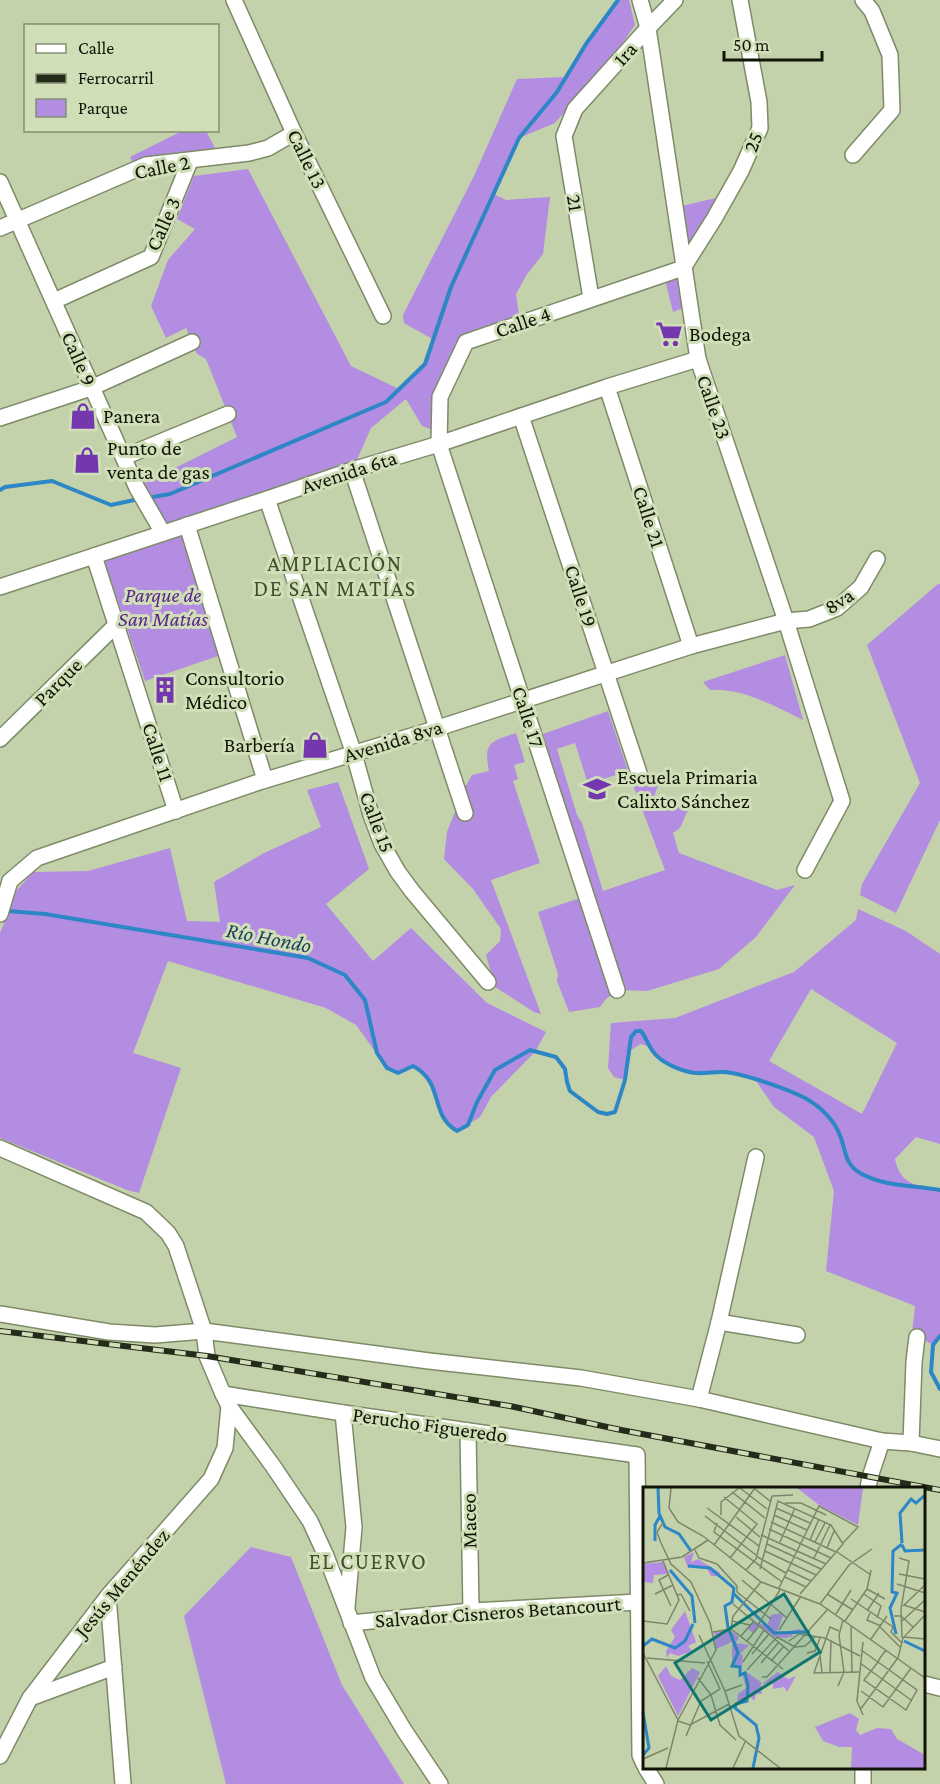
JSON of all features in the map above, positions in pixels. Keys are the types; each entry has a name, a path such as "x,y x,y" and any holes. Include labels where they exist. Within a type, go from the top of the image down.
{"street":[{"name":"Calle 13","path":"234,0 294,133 383,316"},
{"name":"Calle 23","path":"640,0 648,28 698,358 786,621 842,801 805,870"},
{"name":"1ra","path":"575,109 675,0"},
{"name":"25","path":"683,268 741,171 760,128 759,102 740,0"},
{"path":"853,155 892,110 890,55 872,11 863,0"},
{"name":"21","path":"575,109 564,136 591,298"},
{"name":"Calle 2","path":"0,228 146,165 249,153 268,148 294,133"},
{"name":"Calle 3","path":"54,301 151,257 190,161"},
{"name":"Calle 9","path":"0,182 137,488 163,533"},
{"name":"Calle 4","path":"439,444 440,397 466,342 683,268"},
{"path":"0,418 91,388 192,342"},
{"name":"Avenida 6ta","path":"0,587 698,358"},
{"name":"Calle 21","path":"607,387 691,646"},
{"path":"124,457 228,414"},
{"name":"Calle 19","path":"522,416 640,776"},
{"name":"Calle 17","path":"439,444 616,990"},
{"path":"352,470 465,813"},
{"name":"Calle 15","path":"267,499 354,754 370,815 382,844 412,891 488,982"},
{"path":"187,525 265,780"},
{"name":"Calle 11","path":"94,556 176,810"},
{"name":"8va","path":"786,621 809,619 837,608 861,587 877,559"},
{"name":"Avenida 8va","path":"5,877 37,858 265,780 438,728 691,646 786,621"},
{"name":"Parque","path":"0,739 116,624"},
{"path":"0,914 5,877"},
{"path":"0,1149 146,1212 168,1233 176,1246 204,1331 207,1356 226,1400 310,1521 326,1556 373,1678 440,1784"},
{"path":"699,1399 719,1322 756,1157"},
{"path":"0,1314 109,1332 155,1335 204,1331 429,1361 581,1378 699,1399 882,1441 910,1443 940,1449"},
{"path":"719,1322 797,1335"},
{"path":"910,1443 917,1337"},
{"name":"Perucho Figueredo","path":"226,1400 343,1413 637,1455 641,1603"},
{"name":"Jesús Menéndez","path":"0,1756 30,1698 108,1596 211,1479 225,1448 226,1400"},
{"path":"343,1413 354,1527 349,1617"},
{"name":"Maceo","path":"468,1431 471,1611"},
{"path":"868,1487 882,1441"},
{"path":"108,1596 123,1784"},
{"path":"641,1603 640,1755 643,1762"},
{"name":"Salvador Cisneros Betancourt","path":"349,1617 641,1603"},
{"path":"30,1698 114,1667"},
{"path":"925,1684 940,1688"},
{"path":"647,1769 656,1784"},
{"path":"862,1784 863,1769"}],"green space":[{"path":"618,0 629,0 635,25 611,59 555,123 519,138 494,194 506,200 550,197 543,254 527,274 516,294 519,315 463,336 433,430 422,426 406,399 371,428 355,464 167,527 143,484 237,437 206,359 197,354 186,328 166,338 151,306 168,260 195,229 177,219 194,176 248,169 351,366 399,389 425,364 434,340 404,323 403,315 474,176 517,79 566,77"},
{"path":"180,132 207,132 216,150 133,163 130,157"},
{"path":"720,197 690,248 682,206"},
{"path":"677,277 683,308 673,312 665,280"},
{"name":"Parque de San Matías","path":"181,534 221,655 145,681 104,560"},
{"path":"940,584 940,820 896,913 860,895 862,884 920,783 867,645"},
{"path":"785,655 803,720 746,695 710,690 703,682"},
{"path":"608,711 628,771 588,784 575,743 557,749 603,891 665,870 633,785 640,776 659,783 653,799 688,810 680,828 673,833 679,853 777,890 795,885 756,937 719,969 647,991 617,990 600,1007 569,1012 557,981 558,974 538,912 592,894 543,734"},
{"path":"516,733 525,762 514,765 518,779 513,781 540,863 491,880 541,1014 534,1012 495,987 486,955 500,941 501,929 473,889 444,859 447,832 463,791 472,775 489,771 487,754 491,744 500,738"},
{"path":"338,782 369,869 326,904 373,961 411,928 487,1003 546,1032 535,1052 491,1097 480,1117 457,1131 448,1124 443,1116 434,1090 423,1073 413,1066 398,1073 387,1068 356,1025 326,1008 168,961 133,1053 181,1068 139,1193 0,1138 0,933 17,890 33,872 88,871 170,848 187,921 220,922 214,882 264,853 321,827 307,790"},
{"path":"858,909 906,931 940,954 940,1144 916,1137 895,1159 901,1174 911,1183 940,1190 940,1336 933,1345 912,1333 915,1306 826,1271 834,1191 814,1137 774,1107 754,1078 730,1072 695,1073 677,1068 641,1044 629,1051 625,1080 614,1077 608,1068 611,1023 675,1018 794,972 856,920","holes":["811,989 897,1043 862,1114 769,1061"]},
{"path":"251,1547 291,1557 342,1685 404,1784 226,1784 184,1616"}],"waterway":[{"path":"147,498 170,494 386,402 425,364 451,287 519,138 557,92 586,44 618,0"},
{"path":"0,490 5,487 52,481 111,505 139,499"},
{"name":"Río Hondo","path":"8,911 45,914 308,958 345,975 365,1000 377,1053 387,1068 398,1073 413,1066 423,1073 434,1090 443,1116 448,1124 457,1131 468,1125 477,1102 495,1070 530,1050 556,1057 565,1069 570,1091 598,1112 607,1114 615,1112 625,1080 631,1037 636,1031 641,1031 655,1054 676,1068 696,1073 728,1072 760,1080 811,1102 822,1110 835,1126 851,1166 869,1178 940,1190"},
{"name":"Río Hondo","path":"940,1336 933,1345 931,1372 940,1389"}],"railway":[{"path":"0,1331 207,1356 510,1406 621,1430 924,1487"},
{"path":"925,1487 940,1490"}],"place":[{"name":"Bodega","path":"669,334"},
{"name":"Panera","path":"83,416"},
{"name":"Punto de venta de gas","path":"87,460"},
{"name":"Consultorio Médico","path":"165,690"},
{"name":"Barbería","path":"315,745"},
{"name":"Escuela Primaria Calixto Sánchez","path":"597,789"}],"district":[{"name":"AMPLIACIÓN DE SAN MATÍAS","path":"335,576"},
{"name":"EL CUERVO","path":"368,1561"}]}
